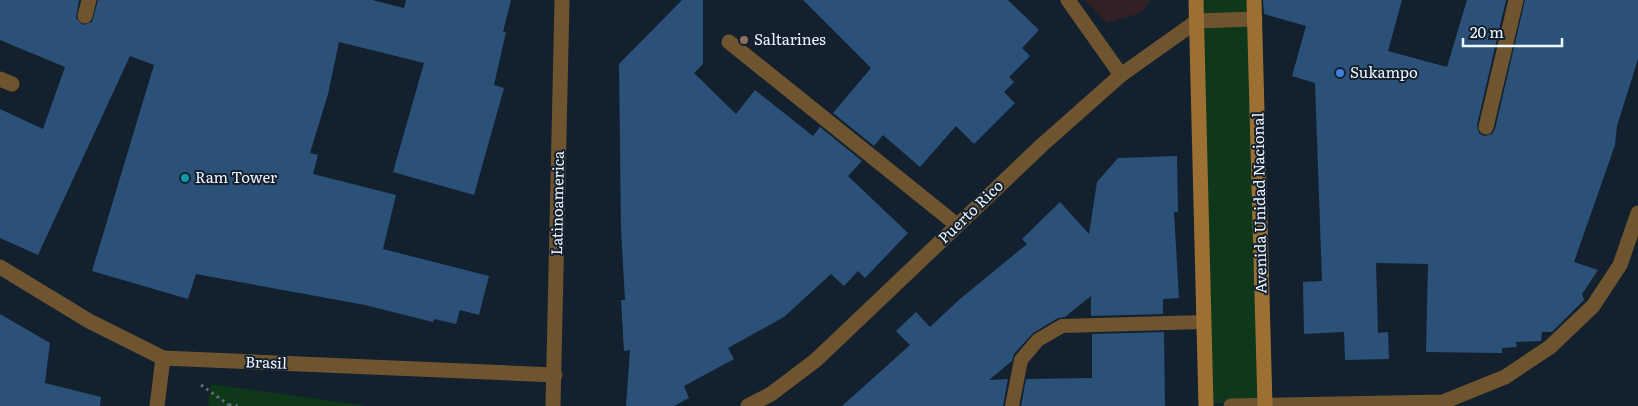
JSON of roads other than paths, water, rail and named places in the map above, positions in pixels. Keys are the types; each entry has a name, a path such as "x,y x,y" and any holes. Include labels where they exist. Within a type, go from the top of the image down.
{"main road":[{"path":"1196,0 1206,406"},
{"name":"Avenida Unidad Nacional","path":"1254,0 1265,406"}],"street":[{"path":"85,16 89,0"},
{"name":"Latinoamerica","path":"553,406 562,0"},
{"path":"1068,0 1121,75"},
{"path":"1486,127 1516,0"},
{"path":"1197,21 1255,19"},
{"name":"Puerto Rico","path":"748,406 771,394 816,360 1042,145 1121,75 1197,21"},
{"path":"729,42 958,225"},
{"path":"1231,406 1443,402 1505,377 1550,347 1593,306 1620,264 1638,213"},
{"name":"Brasil","path":"0,268 89,321 163,358 555,375"},
{"path":"157,406 163,358"}],"lane":[{"path":"1012,406 1021,360 1038,340 1062,326 1204,322"}],"place":[{"name":"Saltarines","path":"744,40"},
{"name":"Sukampo","path":"1340,73"},
{"name":"Ram Tower","path":"185,178"}]}
